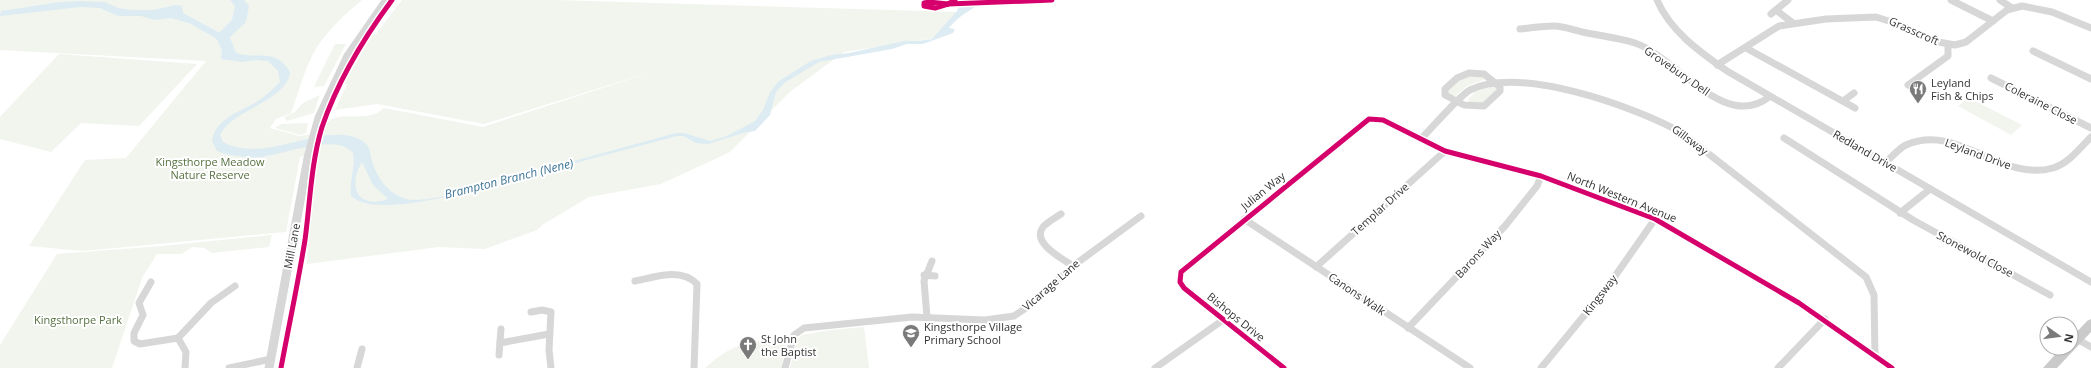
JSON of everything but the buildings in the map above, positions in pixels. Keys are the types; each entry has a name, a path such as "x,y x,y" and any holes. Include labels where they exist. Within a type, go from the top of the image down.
{"main road":[{"path":"2079,337 2091,324"},
{"path":"2049,368 2060,356"}],"street":[{"name":"Mill Lane","path":"270,363 308,163 316,129 329,94 343,64 362,33 387,0"},
{"name":"Redland Drive","path":"1657,0 1666,17 1680,32 1717,64 1769,97 2091,282"},
{"path":"1788,0 1773,12 1792,23"},
{"path":"1951,0 1993,21"},
{"path":"2000,0 2012,8"},
{"path":"2033,0 2036,6"},
{"name":"Grasscroft","path":"1717,64 1746,48 1779,26 1792,23 1878,17 1892,21 1934,42 1948,45 1958,45 1966,42 2012,8 2022,5 2036,6 2059,13 2091,28"},
{"name":"Grovebury Dell","path":"1520,29 1560,26 1635,43 1649,50 1696,85 1730,104 1750,107 1760,104 1769,97"},
{"path":"1534,27 1540,35"},
{"path":"1908,85 1948,56 1948,45"},
{"path":"1746,48 1855,108"},
{"path":"2033,51 2091,80"},
{"path":"1471,73 1480,73 1497,83 1501,89 1484,106 1475,107 1457,101 1447,97 1444,92 1449,85 1461,76 1471,73"},
{"name":"Coleraine Close","path":"1991,78 2091,128"},
{"name":"Gillsway","path":"1421,139 1457,101 1475,87 1497,83 1514,83 1593,96 1662,120 1682,133 1866,277 1874,295 1875,356"},
{"path":"1843,101 1854,93"},
{"name":"North Western Avenue","path":"1363,122 1372,119 1383,120 1444,151 1541,176 1655,219 1825,319 1892,368"},
{"name":"Julian Way","path":"1179,278 1184,268 1363,122"},
{"name":"Leyland Drive","path":"1885,163 1905,145 1918,141 1933,140 1960,145 2013,167 2046,170 2060,165 2091,137"},
{"name":"Stonewold Close","path":"1784,138 1813,153 1900,213 2050,295"},
{"name":"Templar Drive","path":"1316,267 1444,151"},
{"name":"Barons Way","path":"1408,328 1505,226 1537,186 1541,176"},
{"path":"1900,213 1930,189"},
{"path":"1061,214 1043,228 1040,233 1040,239 1049,250 1073,266"},
{"name":"Vicarage Lane","path":"785,368 794,335 804,328 896,318 927,317 985,320 1014,316 1032,304 1073,266 1141,216"},
{"name":"Canons Walk","path":"1244,219 1470,368"},
{"name":"Kingsway","path":"1541,368 1606,289 1655,219"},
{"path":"927,317 922,287 924,275 932,261"},
{"path":"635,281 672,275 688,276 695,280 698,284 694,368"},
{"path":"924,275 935,276"},
{"name":"Bishops Drive","path":"1179,278 1184,288 1284,368"},
{"path":"151,282 139,303 143,315 134,333 134,341 140,344 178,338 211,303 235,286"},
{"path":"531,312 542,310 551,312 549,334 551,368"},
{"path":"1778,368 1825,319"},
{"path":"1155,368 1224,320"},
{"path":"499,355 501,329"},
{"path":"500,343 549,334"},
{"path":"178,338 184,344 186,351 185,368"},
{"path":"2079,345 2091,347"},
{"path":"357,368 362,349"},
{"path":"229,368 270,363"}],"green space":[{"name":"Kingsthorpe Meadow Nature Reserve","path":"0,0 362,0 338,22 322,40 309,62 291,113 276,119 270,128 300,136 324,132 327,123 334,118 371,115 384,108 483,127 661,69 484,124 377,104 335,110 347,84 344,84 372,35 376,34 402,0 555,0 959,12 935,38 844,52 791,91 730,152 661,184 589,197 542,225 537,230 485,249 439,247 307,264 310,198 318,153 300,157 286,232 83,251 29,246 85,160 126,158 206,61 0,50"},
{"path":"335,44 346,44 324,86 314,87"},
{"path":"59,54 197,64 139,126 81,123 51,152 0,139 0,117"},
{"path":"1482,75 1484,80 1467,86 1455,96 1448,95 1448,91 1459,80 1466,77"},
{"path":"1494,86 1498,89 1484,103 1469,102 1469,98 1476,92"},
{"path":"320,95 314,113 287,121 284,117 295,112 303,103"},
{"path":"1969,98 2022,125 2011,135 1958,106"},
{"path":"308,123 306,133 301,135 275,128 281,124"},
{"name":"Kingsthorpe Park","path":"272,235 269,247 212,253 204,248 192,247 182,254 157,254 142,278 112,368 0,368 0,345 57,254 162,246"},
{"path":"864,327 869,368 790,368 797,341 802,335 831,330"},
{"path":"787,338 781,368 705,368 727,351 743,344"}],"water":[{"name":"Brampton Branch (Nene)","path":"968,0 986,0 953,23 949,28 955,29 953,33 923,44 907,44 892,49 819,62 784,83 776,92 770,115 755,131 743,133 708,144 696,143 683,136 677,136 451,196 414,203 385,205 371,204 360,201 351,196 354,158 353,153 345,147 335,144 309,146 260,157 244,157 217,151 212,141 218,126 230,116 261,99 280,82 278,71 268,61 256,60 242,62 221,59 222,51 217,39 189,23 171,18 154,20 141,16 118,16 100,8 81,7 0,16 1,11 60,2 105,2 118,8 132,10 154,10 175,5 182,6 183,13 220,33 229,35 236,53 266,56 278,59 290,72 287,82 280,90 226,126 220,135 223,142 238,147 253,149 268,148 314,137 330,135 345,135 353,137 362,140 368,146 377,174 389,190 401,197 415,200 465,191 676,133 684,133 710,141 727,136 755,121 763,110 770,92 779,81 811,61 831,55 849,53 904,41 932,39 957,11 959,5","holes":["362,162 373,185 388,199 378,202 369,201 358,194 356,179"]}],"waterway":[{"path":"222,37 239,22 242,6 237,0"}],"cycle path":[{"path":"281,368 305,239 308,200 322,128 334,96 350,63 369,31 392,0"},
{"path":"955,0 952,2 948,4 944,6 931,9 924,6 924,3 929,2 945,4 958,4 1052,0"},
{"path":"1284,368 1184,288 1180,282 1181,272 1369,119 1383,120 1445,151 1541,176 1655,219 1799,303 1892,368"}],"place":[{"name":"Leyland Fish & Chips","path":"1918,104"},
{"name":"Kingsthorpe Village Primary School","path":"911,348"},
{"name":"St John the Baptist","path":"748,360"}]}
